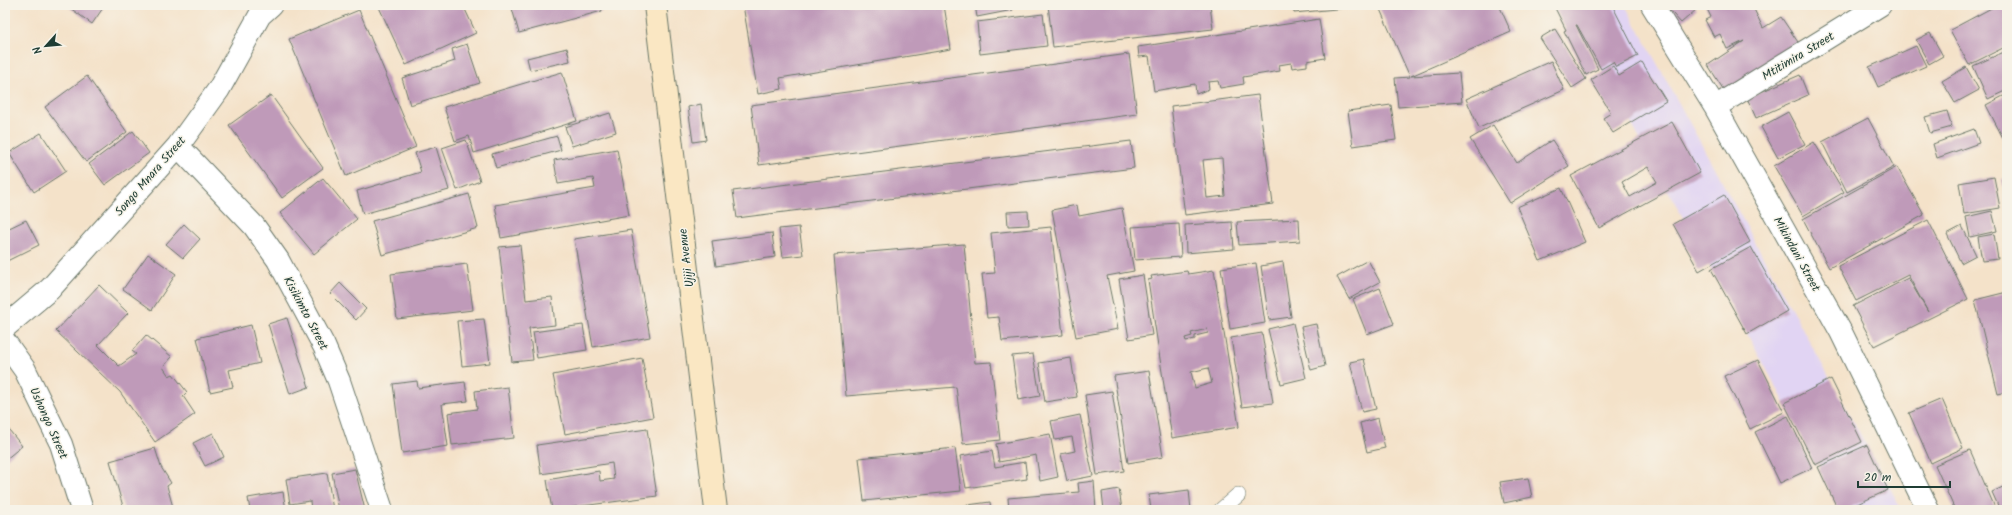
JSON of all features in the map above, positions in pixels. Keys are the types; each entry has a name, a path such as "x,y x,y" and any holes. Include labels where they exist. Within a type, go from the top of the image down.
{"main road":[{"name":"Ujiji Avenue","path":"655,5 716,510"}],"street":[{"name":"Songo Mnara Street","path":"5,327 50,289 178,146 219,89 260,16 271,5"},
{"name":"Mikindani Street","path":"1652,5 1715,107 1841,332 1928,510"},
{"name":"Mtitimira Street","path":"1715,107 1880,5"},
{"name":"Kisikimto Street","path":"178,146 254,226 278,260 324,346 339,381 382,510"},
{"name":"Ushongo Street","path":"5,342 25,370 61,444 82,510"}],"lane":[{"path":"1221,510 1238,495"}],"shaded area":[{"path":"1566,5 1625,5 1902,510 1844,510"}],"building":[{"path":"66,5 105,5 92,24"},
{"path":"378,5 463,5 476,33 406,65"},
{"path":"511,5 600,5 602,11 519,33"},
{"path":"743,5 944,5 951,49 780,78 782,89 758,94"},
{"path":"975,5 1012,5 1013,10 977,17"},
{"path":"1048,5 1210,5 1213,29 1053,47"},
{"path":"1293,5 1346,5 1347,8 1294,13"},
{"path":"1383,5 1499,5 1511,32 1411,76 1459,73 1462,102 1398,107 1395,78 1410,77 1379,7"},
{"path":"1562,5 1612,5 1638,56 1616,67 1613,62 1601,69 1576,25 1598,69 1586,75 1564,31 1566,30 1555,8"},
{"path":"1665,5 1693,5 1697,9 1681,23"},
{"path":"1705,5 1752,5 1763,28 1781,17 1804,51 1730,100 1708,65 1744,41 1727,49 1720,34 1714,37 1705,20 1711,17"},
{"path":"1997,5 2004,5 2007,11 2007,46 1969,65 1950,30"},
{"path":"359,10 416,147 346,176 289,39"},
{"path":"1043,14 1047,46 980,54 977,22"},
{"path":"1319,19 1325,58 1307,61 1307,66 1292,68 1291,63 1279,65 1280,71 1243,77 1244,84 1220,88 1218,81 1208,82 1209,89 1196,94 1195,84 1154,91 1149,56 1139,57 1138,47"},
{"path":"1555,29 1586,79 1572,88 1540,38"},
{"path":"1930,33 1943,56 1929,64 1916,40"},
{"path":"467,44 480,83 410,105 402,78 455,61 452,49"},
{"path":"1916,46 1926,66 1878,87 1869,67"},
{"path":"567,48 570,61 530,70 527,58"},
{"path":"2007,48 2007,57 2003,50"},
{"path":"2004,52 2007,59 2007,90 1988,99 1973,66"},
{"path":"1129,54 1137,114 759,165 751,105"},
{"path":"1551,61 1564,90 1479,128 1466,99"},
{"path":"1642,62 1666,101 1613,133 1603,118 1611,113 1591,80 1613,66 1619,76"},
{"path":"1966,67 1979,90 1955,103 1942,81"},
{"path":"562,72 577,121 474,153 469,136 455,141 444,107"},
{"path":"1800,75 1808,95 1756,118 1747,98"},
{"path":"87,76 127,132 86,162 45,107"},
{"path":"2007,94 2007,138 2004,140 1986,105"},
{"path":"271,95 323,168 282,198 229,125"},
{"path":"1258,95 1273,204 1185,215 1171,106","holes":["1222,158 1225,196 1207,198 1203,160"]},
{"path":"701,104 706,140 693,142 688,107"},
{"path":"1391,105 1396,140 1353,146 1348,111"},
{"path":"1947,111 1952,127 1930,133 1925,117"},
{"path":"1788,112 1805,144 1778,158 1761,127"},
{"path":"610,113 616,132 572,146 565,127"},
{"path":"1868,118 1894,167 1847,192 1822,142"},
{"path":"1672,122 1700,173 1599,228 1571,176","holes":["1648,167 1657,182 1630,197 1622,182"]},
{"path":"1493,125 1517,163 1552,140 1569,166 1510,203 1470,139"},
{"path":"1974,129 1979,143 1937,158 1933,144"},
{"path":"133,131 149,153 105,185 89,164"},
{"path":"41,133 66,171 34,192 9,153"},
{"path":"557,136 561,150 496,168 492,154"},
{"path":"466,140 480,181 457,190 442,148"},
{"path":"1131,141 1134,168 737,218 733,191"},
{"path":"1814,142 1844,192 1803,216 1774,166"},
{"path":"436,147 449,190 363,214 357,191 421,172 415,153"},
{"path":"617,149 629,215 501,238 495,205 595,188 593,178 558,184 554,160"},
{"path":"1897,167 1924,215 1829,268 1803,219"},
{"path":"1994,177 2000,208 1964,214 1959,183"},
{"path":"323,178 357,219 314,254 280,213"},
{"path":"2007,178 2007,199 2006,199 2002,179"},
{"path":"1561,188 1585,242 1540,261 1517,207"},
{"path":"469,194 478,228 382,255 372,221"},
{"path":"1724,195 1750,242 1699,271 1673,224"},
{"path":"1077,205 1079,216 1122,208 1134,271 1107,276 1118,329 1076,337 1052,210"},
{"path":"1028,211 1029,225 1008,226 1007,212"},
{"path":"1992,211 1997,231 1970,237 1966,217"},
{"path":"1299,219 1300,241 1239,245 1237,222"},
{"path":"26,220 39,245 5,262 5,230"},
{"path":"1928,220 1968,299 1874,346 1853,306 1908,278 1928,312 1908,275 1856,301 1838,266"},
{"path":"1232,222 1234,249 1186,253 1185,225"},
{"path":"184,224 200,239 183,258 166,244"},
{"path":"1179,224 1181,257 1135,260 1132,227"},
{"path":"1962,226 1976,255 1961,263 1947,234"},
{"path":"799,227 803,255 783,257 779,229"},
{"path":"1051,227 1063,335 1002,341 999,317 987,318 982,274 995,273 991,233"},
{"path":"631,230 650,337 593,347 574,239"},
{"path":"772,233 775,257 716,266 712,241"},
{"path":"1994,234 1998,259 1982,261 1978,237"},
{"path":"964,244 975,363 991,362 1000,440 963,444 956,387 846,396 834,255"},
{"path":"520,245 526,300 552,297 555,325 529,328 533,360 512,362 499,247"},
{"path":"1751,247 1787,311 1747,334 1711,269"},
{"path":"148,254 176,274 152,310 123,289"},
{"path":"1368,260 1380,282 1349,299 1337,277"},
{"path":"1283,262 1291,317 1269,320 1261,266"},
{"path":"1256,263 1265,323 1230,329 1221,268"},
{"path":"467,264 473,310 397,319 391,274"},
{"path":"1214,270 1239,427 1172,438 1148,280 1152,279 1151,276 1187,271 1188,274","holes":["1207,329 1208,333 1195,336 1195,339 1186,341 1185,338 1192,336 1191,333","1208,368 1212,383 1195,388 1191,372"]},
{"path":"1143,275 1152,335 1129,339 1119,279"},
{"path":"340,283 366,309 356,320 330,294"},
{"path":"99,285 128,313 98,345 119,366 136,354 132,351 146,335 172,357 163,367 169,376 173,374 187,392 183,396 195,414 155,442 120,392 56,331"},
{"path":"1380,288 1394,324 1367,334 1353,299"},
{"path":"2007,292 2007,392 1998,394 1975,300"},
{"path":"287,318 309,387 290,394 268,324"},
{"path":"484,319 490,363 462,366 457,321"},
{"path":"1293,323 1306,378 1281,384 1268,329"},
{"path":"1316,324 1325,366 1311,370 1301,327"},
{"path":"251,325 260,363 229,370 233,387 210,392 197,338"},
{"path":"583,325 587,350 537,358 533,332"},
{"path":"1262,333 1273,403 1242,407 1231,338"},
{"path":"1033,354 1040,396 1018,400 1012,356"},
{"path":"642,358 653,417 565,434 553,375"},
{"path":"1071,358 1077,397 1045,402 1039,363"},
{"path":"1364,359 1376,409 1362,412 1350,362"},
{"path":"1758,360 1784,412 1750,429 1724,376"},
{"path":"1149,371 1163,457 1128,463 1114,376"},
{"path":"1831,379 1862,442 1815,465 1784,403"},
{"path":"417,381 418,388 465,382 468,401 442,404 448,446 402,453 393,384"},
{"path":"508,387 514,438 452,445 448,413 477,409 475,391"},
{"path":"1112,391 1124,471 1097,475 1085,395"},
{"path":"1942,399 1963,448 1931,463 1909,413"},
{"path":"1080,415 1093,476 1067,481 1061,454 1075,451 1072,437 1055,440 1051,421"},
{"path":"1788,416 1812,468 1780,483 1755,432"},
{"path":"1378,418 1385,448 1367,452 1360,423"},
{"path":"5,425 22,446 5,460"},
{"path":"647,429 657,496 552,510 547,480 599,471 600,481 614,479 612,463 541,474 537,445"},
{"path":"213,433 224,457 205,466 193,443"},
{"path":"1050,434 1058,477 1040,481 1036,455 999,462 996,444"},
{"path":"1867,445 1888,490 1844,510 1838,510 1818,467"},
{"path":"155,448 161,467 171,483 167,486 173,507 164,510 124,510 110,461"},
{"path":"955,448 961,491 864,501 859,458"},
{"path":"1970,450 1996,510 1955,510 1935,465"},
{"path":"992,451 995,467 1025,462 1027,479 966,488 960,456"},
{"path":"355,469 365,510 339,510 332,473"},
{"path":"327,473 333,510 311,510 310,501 290,504 286,479"},
{"path":"1528,478 1532,497 1504,503 1500,482"},
{"path":"1094,481 1096,510 1009,510 1008,498 1079,492 1078,483"},
{"path":"2007,485 2007,510 2000,510 1992,492"},
{"path":"1119,489 1122,510 1104,510 1102,492"},
{"path":"1189,490 1191,510 1151,510 1149,495"},
{"path":"283,492 286,510 250,510 248,498"},
{"path":"990,502 991,510 938,510 938,509"}]}
